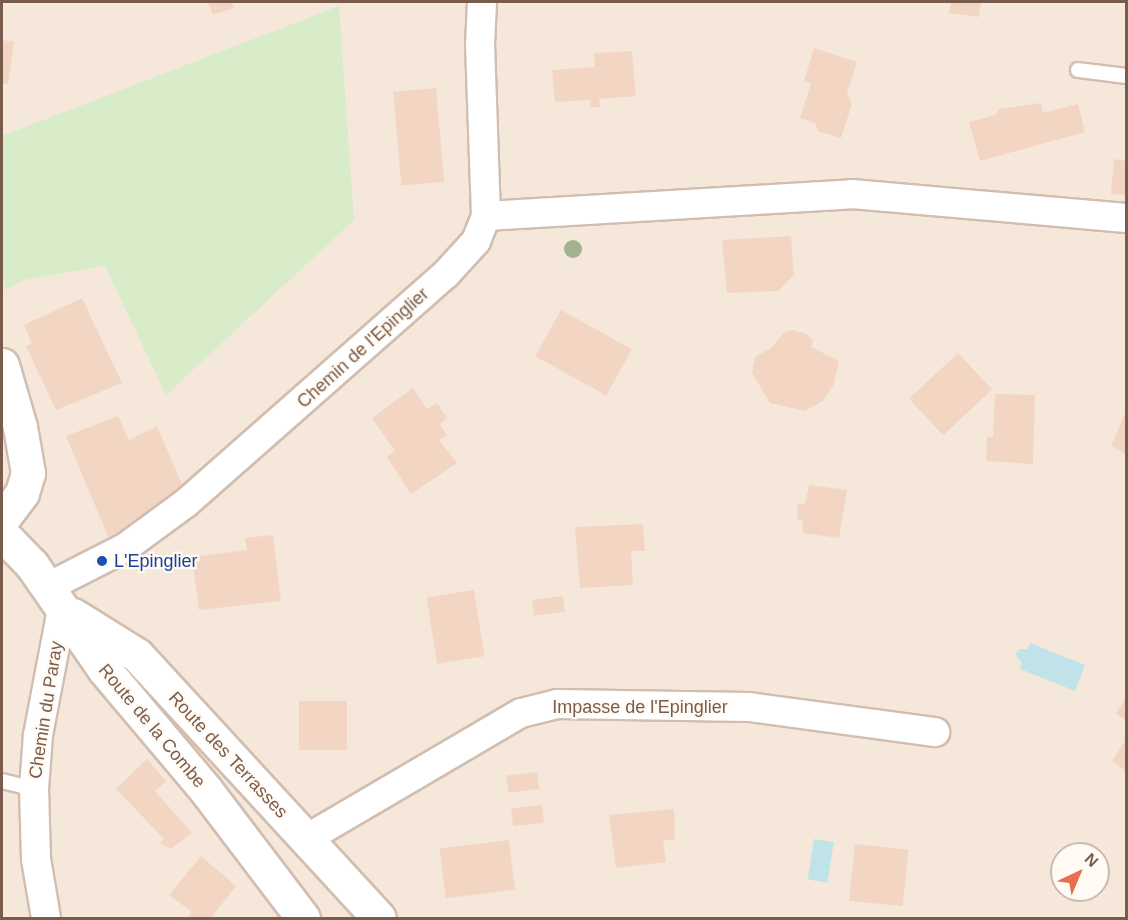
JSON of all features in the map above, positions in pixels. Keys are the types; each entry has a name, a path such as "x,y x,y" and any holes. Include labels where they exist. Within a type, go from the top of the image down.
{"street":[{"name":"Chemin de l'Epinglier","path":"55,598 126,547 232,465 446,274 476,241 486,216 480,45 482,2"},
{"path":"486,216 852,194 1126,218"},
{"path":"2,365 20,427 28,473 22,493 2,520"},
{"name":"Route de la Combe","path":"2,534 55,598 104,669 212,798 303,918"},
{"name":"Chemin du Paray","path":"46,918 35,848 34,789 55,598"},
{"name":"Route des Terrasses","path":"55,598 136,655 379,918"},
{"name":"Impasse de l'Epinglier","path":"306,839 521,713 557,704 749,708 935,732"}],"lane":[{"path":"1078,70 1126,76"},
{"path":"2,781 34,789"}],"shaded area":[{"path":"2,2 1126,2 1126,918 2,918"}],"green space":[{"path":"339,6 354,220 166,395 105,266 24,280 6,290 2,273 2,136"}],"water":[{"path":"1030,643 1085,665 1075,691 1020,669 1022,663 1015,654 1020,649 1027,649"},
{"path":"814,839 834,842 827,883 808,879"}],"building":[{"path":"208,2 231,2 234,8 213,15"},
{"path":"951,2 981,2 979,17 949,13"},
{"path":"2,40 14,42 8,84 2,83"},
{"path":"814,48 857,62 847,94 852,104 841,138 818,131 815,123 800,118 811,83 804,81"},
{"path":"632,51 636,96 599,99 600,107 590,107 590,100 555,102 552,70 595,67 594,53"},
{"path":"436,88 444,182 401,185 393,92"},
{"path":"1041,103 1043,113 1078,104 1085,132 980,161 969,122 996,115 999,109"},
{"path":"1114,159 1126,161 1126,195 1111,194"},
{"path":"791,236 794,275 778,291 727,293 722,240"},
{"path":"82,298 122,383 56,410 26,346 32,344 24,325"},
{"path":"561,310 632,349 606,396 535,356"},
{"path":"793,330 807,334 813,341 811,347 839,361 834,384 823,401 805,411 770,403 752,373 755,357 771,348 784,332"},
{"path":"958,353 992,390 943,435 909,399"},
{"path":"413,388 427,409 437,403 447,418 440,424 447,436 439,440 457,463 411,494 387,457 395,451 372,418"},
{"path":"995,394 1035,395 1033,464 986,461 987,437 993,437"},
{"path":"1126,411 1126,454 1111,446"},
{"path":"118,416 129,440 157,426 184,489 110,541 66,436"},
{"path":"809,485 847,490 839,538 802,533 803,520 797,519 798,504 805,504"},
{"path":"643,524 645,551 631,551 633,585 580,588 575,527"},
{"path":"273,535 281,601 199,610 192,557 247,550 245,538"},
{"path":"474,590 484,656 437,664 427,598"},
{"path":"563,596 565,612 534,616 532,600"},
{"path":"1126,698 1126,721 1116,713"},
{"path":"299,701 347,701 347,750 299,750"},
{"path":"1126,740 1126,771 1112,761"},
{"path":"147,759 166,781 155,791 192,833 171,849 160,843 164,839 116,789"},
{"path":"537,772 539,789 508,793 506,776"},
{"path":"542,805 544,823 513,826 511,808"},
{"path":"674,809 675,839 663,841 666,862 616,868 609,815"},
{"path":"509,840 515,890 446,898 440,849"},
{"path":"855,844 909,850 903,906 849,901"},
{"path":"201,856 236,886 211,918 187,918 192,912 169,895"}],"place":[{"name":"L'Epinglier","path":"102,561"}]}
